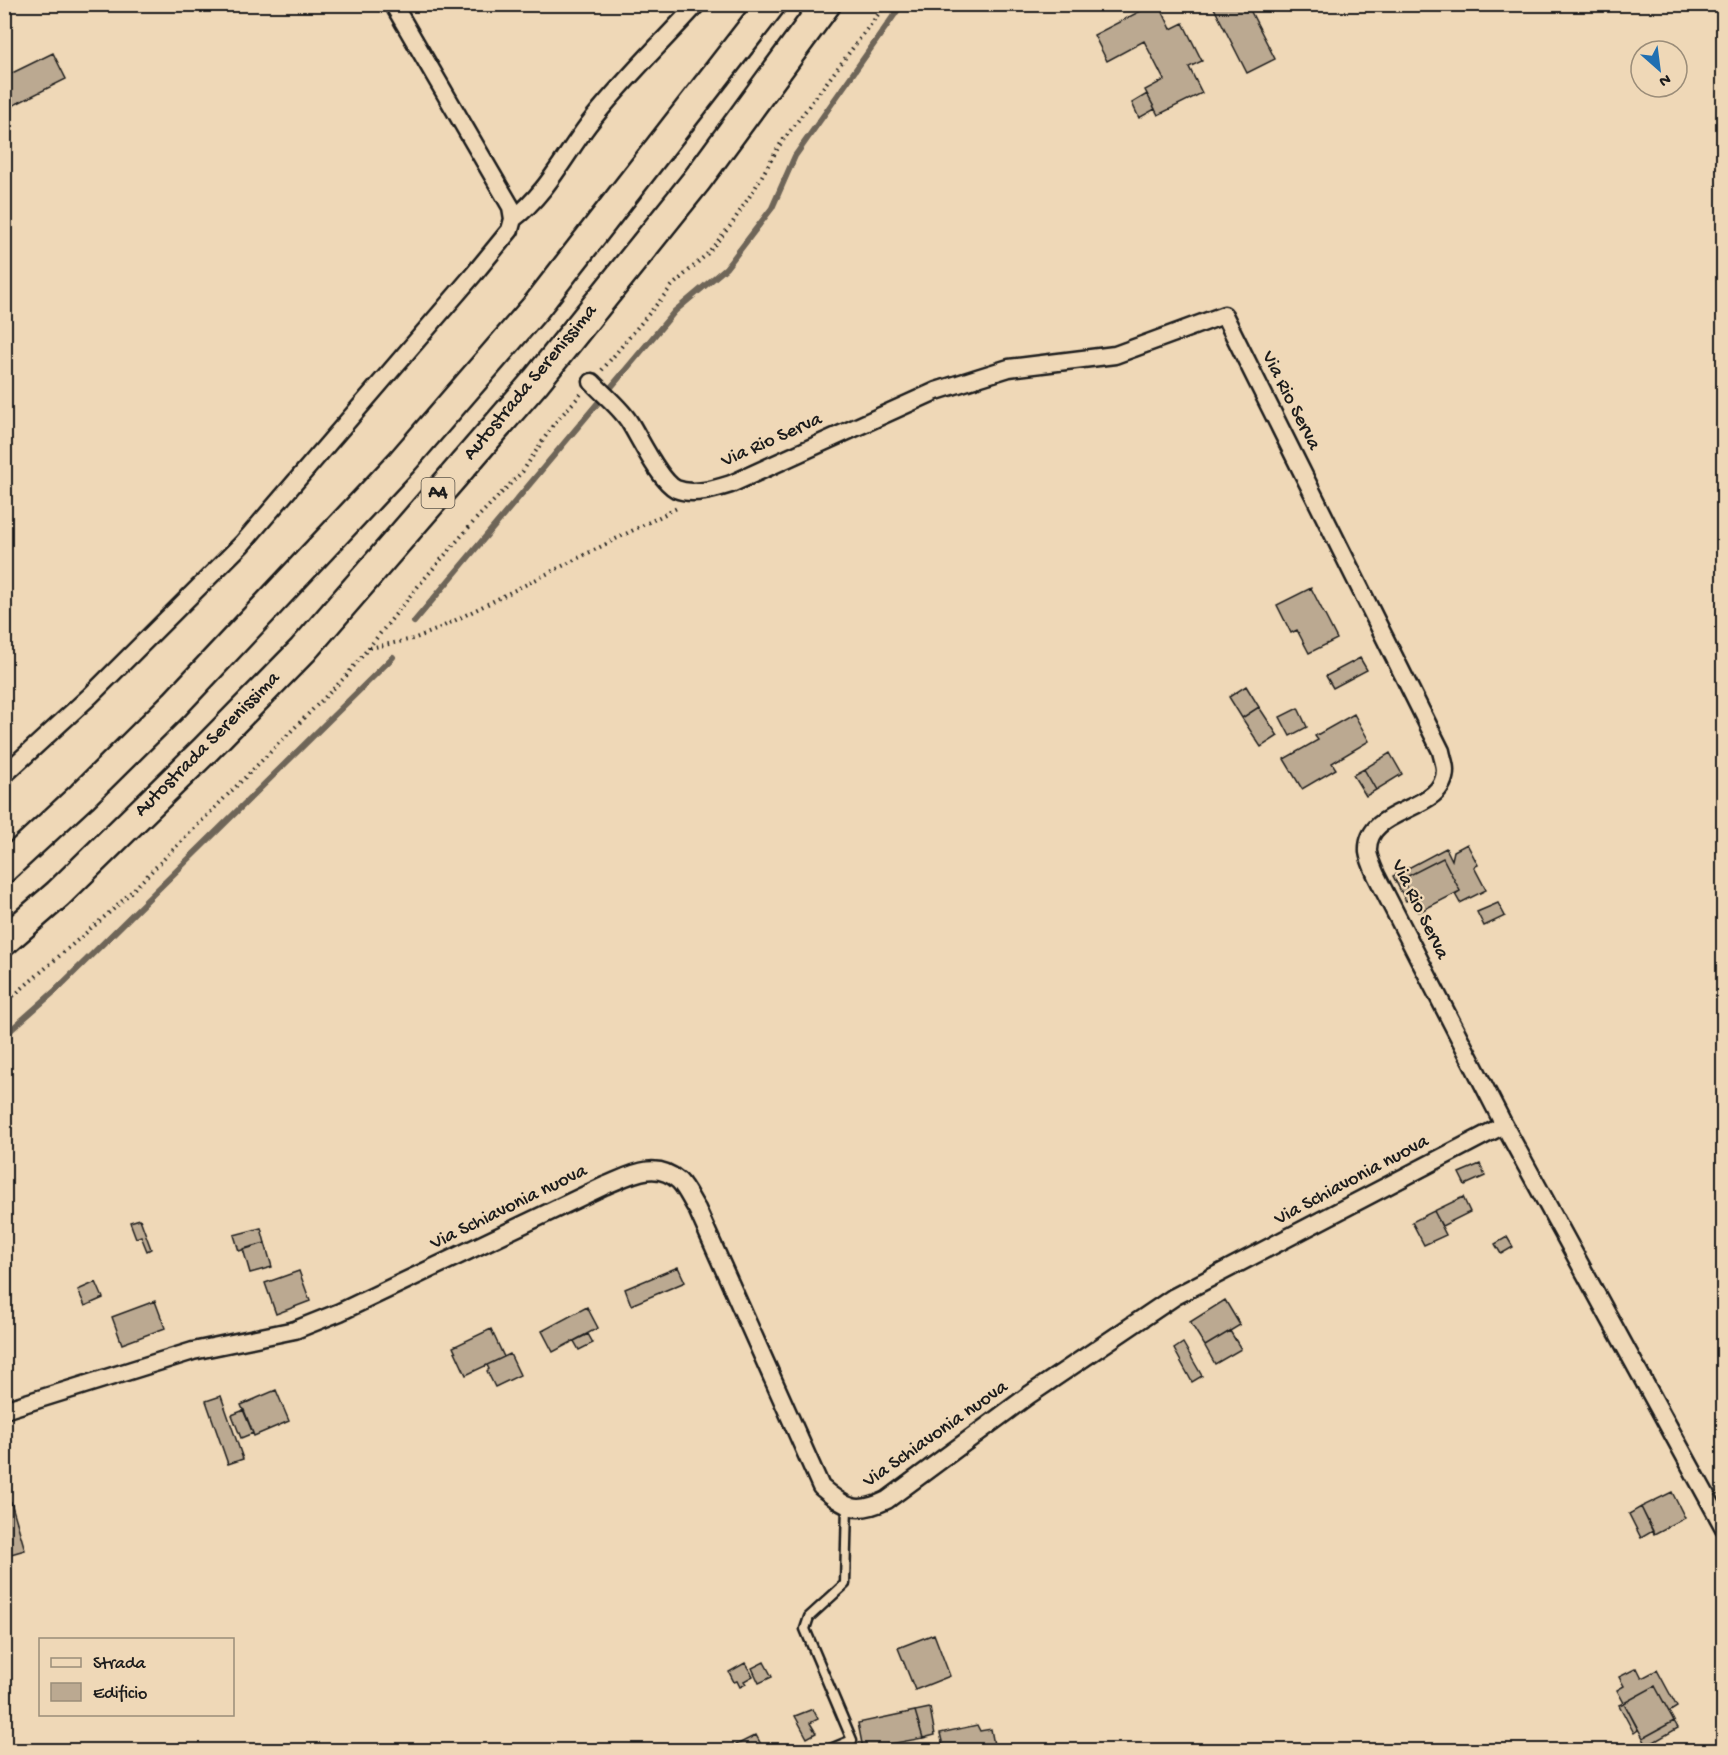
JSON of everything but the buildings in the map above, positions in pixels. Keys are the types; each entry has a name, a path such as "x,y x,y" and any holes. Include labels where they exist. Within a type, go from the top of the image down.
{"highway":[{"name":"A4","path":"4,868 82,796 175,704 402,462 536,307 771,4"},
{"name":"Autostrada Serenissima","path":"4,941 66,886 303,650 536,381 697,180 826,4"}],"street":[{"path":"4,775 90,696 242,544 510,230 513,219 511,207 393,4"},
{"path":"513,219 524,210 548,182 588,126 626,79 697,4"},
{"name":"Via Rio Serva","path":"690,491 709,490 731,484 936,391 1009,368 1115,355 1224,315 1441,751 1445,770 1441,786 1426,799 1383,821 1371,837 1368,852 1376,875 1504,1125"},
{"path":"595,386 629,421 659,471 675,488 690,491"},
{"path":"1504,1125 1724,1528"},
{"name":"Via Schiavonia nuova","path":"4,1410 193,1351 294,1330 340,1312 604,1186 644,1170 664,1172 680,1182 697,1209 821,1487 839,1503 855,1508 870,1508 887,1500 1029,1395 1174,1298 1504,1125"}],"lane":[{"path":"828,1750 852,1740 805,1629 809,1617 845,1584 847,1505"}],"path":[{"path":"4,1004 117,906 322,700 370,648 426,576 477,518 523,471 553,425 595,386 672,286 707,254 731,225 781,143 886,4"},
{"path":"370,648 413,639 436,630 678,508 690,491"}],"waterway":[{"path":"414,622 675,311 726,268 772,208 795,156 902,4"},
{"path":"4,1036 56,990 393,657"}]}
